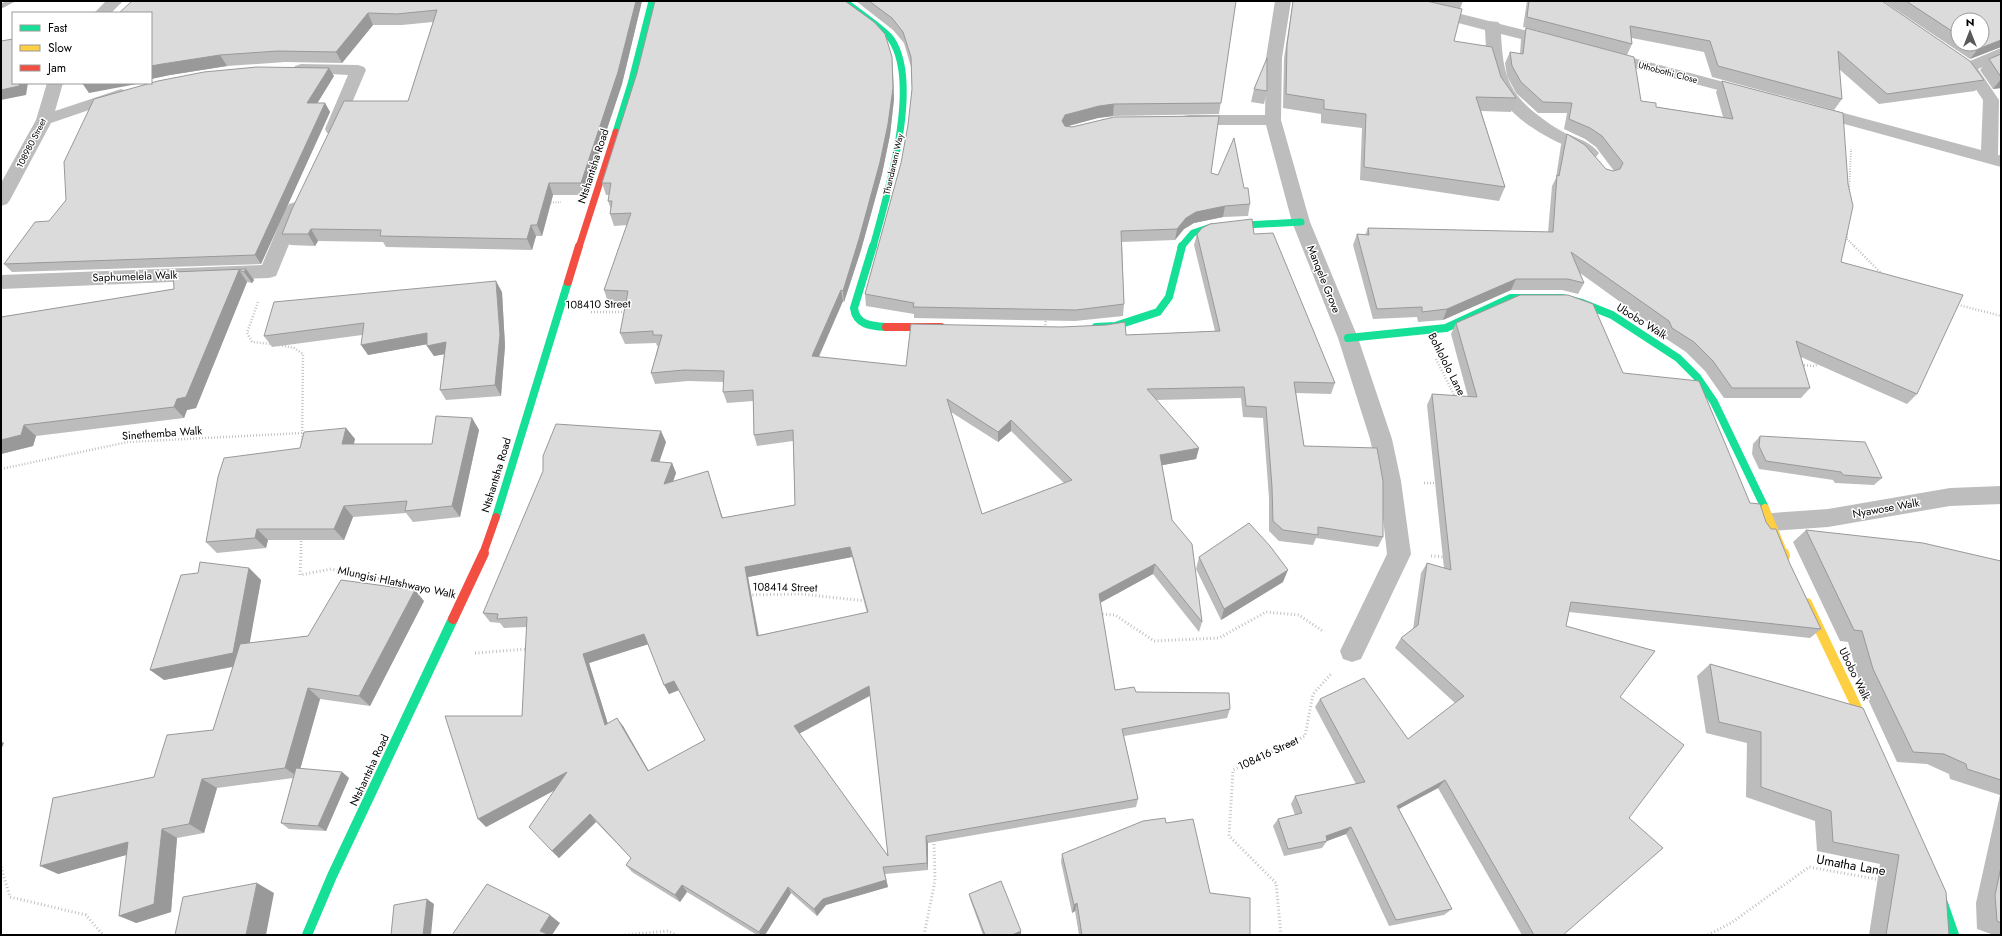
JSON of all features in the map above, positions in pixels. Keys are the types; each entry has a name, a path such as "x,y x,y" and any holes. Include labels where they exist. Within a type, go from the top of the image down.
{"street":[{"path":"103,12 115,1"},
{"name":"Ntshantsha Road","path":"307,935 332,876 488,544 558,313 631,84 652,1"},
{"name":"Thandanani Way","path":"844,1 895,44 903,67 904,94 901,129 889,186 854,308 854,316 858,321 871,326 950,327"},
{"name":"Manqele Grove","path":"1283,1 1274,58 1273,120 1301,222 1348,338 1381,439 1390,482 1399,554"},
{"path":"1391,1 1493,25 1570,46"},
{"path":"1493,25 1494,62 1499,80 1506,95 1519,108 1551,132 1585,148 1598,162"},
{"name":"Uthobothi Close","path":"1593,52 1761,96"},
{"path":"1969,67 2001,53"},
{"path":"1799,106 1995,159 1991,100 1969,67 1949,54"},
{"path":"286,69 358,70 325,146"},
{"name":"108980 Street","path":"1,200 44,120 56,84"},
{"path":"44,120 138,88"},
{"path":"1174,120 1273,120"},
{"path":"269,271 281,238 302,193"},
{"path":"1044,328 1115,326 1158,312 1169,297 1180,248 1193,233 1211,227 1301,222"},
{"name":"Saphumelela Walk","path":"1,282 269,271"},
{"name":"Ubobo Walk","path":"1348,338 1422,332 1446,328 1511,298 1562,298 1582,303 1612,315 1678,358 1697,377 1714,402 1772,522 1790,567"},
{"name":"Nyawose Walk","path":"1772,522 1828,518 1950,497 2001,495"},
{"path":"1352,651 1399,554"},
{"name":"Ubobo Walk","path":"1803,594 1873,740"},
{"path":"1933,877 1954,935"}],"path":[{"path":"1849,199 1852,120"},
{"path":"547,203 575,201 593,204"},
{"path":"1848,223 1847,239 1885,277"},
{"path":"269,271 247,333 252,342 294,348 301,351 302,449"},
{"path":"1949,303 2001,316"},
{"name":"108410 Street","path":"558,313 630,312"},
{"path":"1044,328 1046,314"},
{"name":"Bohlololo Lane","path":"1422,332 1456,400"},
{"path":"1799,364 1814,366 1828,360"},
{"name":"Sinethemba Walk","path":"1,469 128,442 302,434"},
{"path":"1390,482 1443,483"},
{"name":"Mlungisi Hlatshwayo Walk","path":"301,536 300,575 331,569 463,596"},
{"path":"1399,554 1451,557"},
{"name":"108414 Street","path":"746,595 801,594 871,601"},
{"path":"1092,613 1115,615 1154,641 1219,638 1266,612 1299,615 1352,651"},
{"path":"436,655 518,651 533,648"},
{"name":"108416 Street","path":"1280,935 1276,883 1229,836 1233,770 1305,736 1313,694 1352,651"},
{"path":"924,935 935,881 934,836"},
{"path":"1,867 10,897 86,915 103,935"},
{"name":"Umatha Lane","path":"1708,935 1731,923 1809,867 1886,881"},
{"path":"624,935 668,931 676,935"}],"building":[{"path":"132,1 636,1 618,72 581,183 549,183 537,225 531,225 527,239 380,236 381,230 311,229 308,234 282,234 292,209 344,101 408,101 437,10 397,14 368,13 336,52 278,51 220,55 152,66 152,12 120,12"},
{"path":"655,1 845,1 874,22 885,34 892,57 893,88 888,124 880,162 843,291 841,290 812,356 906,366 911,324 1061,327 1106,325 1125,322 1126,335 1220,331 1197,234 1202,228 1210,224 1252,219 1254,234 1273,233 1335,383 1294,382 1304,446 1377,448 1383,481 1383,537 1318,527 1318,535 1283,530 1273,521 1266,407 1246,406 1244,387 1147,389 1199,448 1160,455 1172,520 1192,544 1202,622 1155,564 1099,594 1115,690 1134,687 1136,692 1229,693 1230,709 1122,729 1138,799 926,836 927,863 883,867 886,880 823,899 814,909 788,887 759,932 682,885 675,895 626,865 631,858 590,814 552,851 529,827 567,772 478,819 445,716 522,716 527,617 497,619 498,614 483,613 543,471 543,456 556,424 661,431 651,461 672,463 664,484 708,471 722,518 795,505 793,430 754,435 753,390 723,392 724,371 684,370 651,373 662,335 653,335 653,331 620,333 628,291 604,290 631,213 610,214 612,201 608,201 611,183 602,183 637,73","holes":["947,399 998,432 1011,420 1072,480 982,514","850,547 868,612 757,636 745,567","644,634 664,685 674,681 705,740 648,771 617,718 605,725 583,654","869,686 888,856 794,726"]},
{"path":"869,1 1236,1 1221,103 1114,104 1099,106 1065,115 1062,121 1065,126 1072,127 1114,117 1219,116 1211,173 1218,175 1234,138 1244,188 1248,188 1250,204 1225,206 1196,212 1186,218 1177,229 1121,231 1124,304 1076,310 913,307 914,303 865,294 901,163 908,125 912,89 911,57 903,32 892,18"},
{"path":"1293,1 1426,1 1462,9 1454,41 1492,47 1501,77 1516,98 1476,97 1505,187 1364,167 1366,114 1324,109 1324,100 1286,94 1287,45"},
{"path":"1529,1 1882,1 1950,47 1950,52 1957,52 1970,61 1984,80 1887,94 1838,51 1842,99 1718,66 1710,41 1630,26 1632,44 1527,17"},
{"path":"1906,1 2001,1 2001,40 1990,44 1990,12 1950,12 1950,30"},
{"path":"1526,28 1634,57 1641,101 1656,103 1656,107 1733,119 1722,81 1843,113 1848,184 1853,206 1841,262 1963,295 1917,394 1796,341 1810,388 1732,388 1713,361 1694,342 1672,328 1669,321 1571,252 1584,283 1568,279 1516,279 1447,309 1422,312 1422,307 1377,309 1357,234 1369,235 1368,228 1553,232 1557,175 1559,176 1567,134 1585,145 1606,169 1613,171 1620,169 1623,163 1602,136 1590,128 1569,119 1572,103 1543,102 1521,82 1512,66 1510,52 1523,54"},
{"path":"12,39 12,84 20,84 19,86 1,90 1,41"},
{"path":"2001,54 2001,77 1989,59"},
{"path":"1267,58 1267,91 1254,89"},
{"path":"257,67 329,68 307,103 325,103 255,255 4,264 35,222 49,221 66,200 64,162 94,99 152,84 158,81 204,72"},
{"path":"246,269 244,272 239,270 186,397 177,399 174,407 24,425 21,435 1,440 1,317 174,289 173,272"},
{"path":"496,281 500,335 495,385 440,390 446,342 427,346 427,333 361,345 364,323 264,336 274,302"},
{"path":"1520,295 1568,295 1593,304 1623,373 1699,381 1750,503 1760,504 1766,522 1771,529 1776,529 1790,564 1821,629 1571,602 1566,626 1655,651 1620,697 1684,745 1629,818 1663,848 1563,935 1534,935 1445,780 1397,806 1452,909 1396,920 1351,827 1326,836 1327,841 1288,849 1278,819 1302,813 1295,796 1365,782 1320,699 1364,678 1408,739 1464,696 1401,638 1418,625 1427,563 1451,570 1432,394 1477,397 1456,323"},
{"path":"436,416 472,418 452,506 405,511 407,501 344,506 334,529 257,529 255,538 206,542 218,477 224,458 300,448 304,432 346,428 342,444 432,444"},
{"path":"1760,436 1865,442 1882,478 1843,475 1841,472 1766,461 1759,446"},
{"path":"1249,523 1270,546 1288,570 1224,609 1199,557"},
{"path":"1806,530 1923,543 2001,561 2001,780 1967,769 1966,764 1944,754 1913,752 1873,669 1862,631 1854,630"},
{"path":"200,562 249,568 233,653 150,670 181,575 198,573"},
{"path":"341,580 415,590 359,696 308,688 285,768 202,779 189,824 162,829 154,904 119,916 128,842 40,866 53,798 154,777 167,735 213,730 240,644 308,636"},
{"path":"1710,664 1863,708 1946,892 1949,935 1886,935 1899,855 1833,842 1831,811 1761,787 1761,732 1719,722"},
{"path":"296,768 342,772 318,826 281,823"},
{"path":"1165,818 1166,823 1193,819 1210,893 1250,898 1250,935 1082,935 1077,903 1074,905 1062,854 1143,821"},
{"path":"2001,867 2001,923 1997,921 1995,895"},
{"path":"1001,881 1021,931 1012,935 985,935 969,894"},
{"path":"257,883 246,935 175,935 183,897"},
{"path":"487,884 550,915 540,931 550,935 452,935"},
{"path":"427,899 423,935 391,935 394,905"}],"waterway":[{"path":"1,7 12,1"}],"traffic: fast":[{"path":"616,132 631,84 652,1"},
{"path":"844,1 891,39 901,62 904,93 900,130 893,170 883,211 854,308 855,314 860,322 886,327"},
{"path":"1096,327 1115,326 1158,312 1169,297 1180,248 1193,233 1211,227 1301,222"},
{"path":"496,517 568,282"},
{"path":"1348,338 1446,328 1511,298 1562,298 1582,303 1612,315 1678,358 1697,377 1714,402 1765,508"},
{"path":"307,935 332,876 453,619"},
{"path":"1938,889 1954,935"}],"traffic: slow":[{"path":"1765,508 1785,556"},
{"path":"1807,603 1869,733"}],"traffic: jam":[{"path":"568,282 616,132"},
{"path":"886,327 941,327"},
{"path":"453,619 488,544 496,517"}]}
